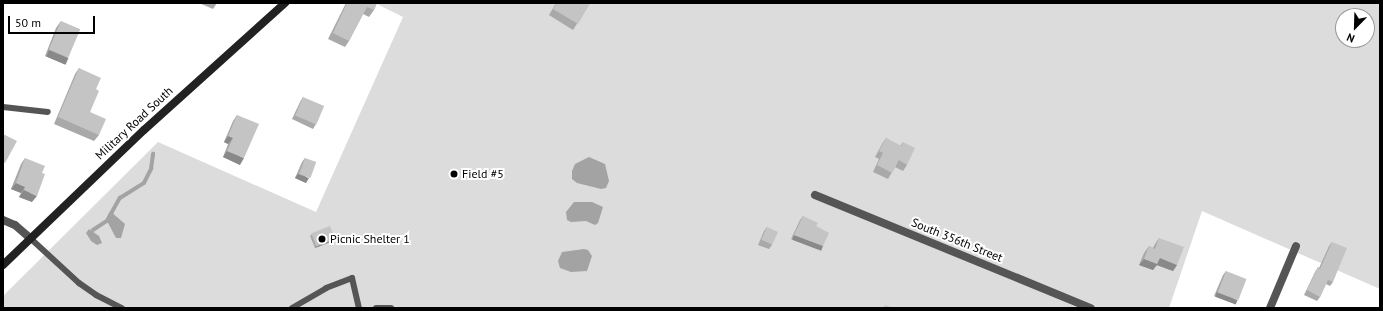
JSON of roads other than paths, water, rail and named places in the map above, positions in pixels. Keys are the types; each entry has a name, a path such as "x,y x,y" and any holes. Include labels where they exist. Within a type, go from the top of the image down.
{"main road":[{"name":"Military Road South","path":"3,265 144,130 285,3"}],"street":[{"name":"South 356th Street","path":"815,195 1087,307"},
{"path":"3,220 15,225 30,238"},
{"path":"1270,308 1296,246"}],"lane":[{"path":"3,108 48,112"},
{"path":"30,238 79,284 96,295 122,308"},
{"path":"292,308 326,288 352,278 359,308"},
{"path":"376,308 391,308"}],"waterway":[{"path":"93,230 107,221 120,198 144,183 151,169 153,154"}],"place":[{"name":"Field #5","path":"454,174"},
{"name":"Picnic Shelter 1","path":"322,239"}]}
